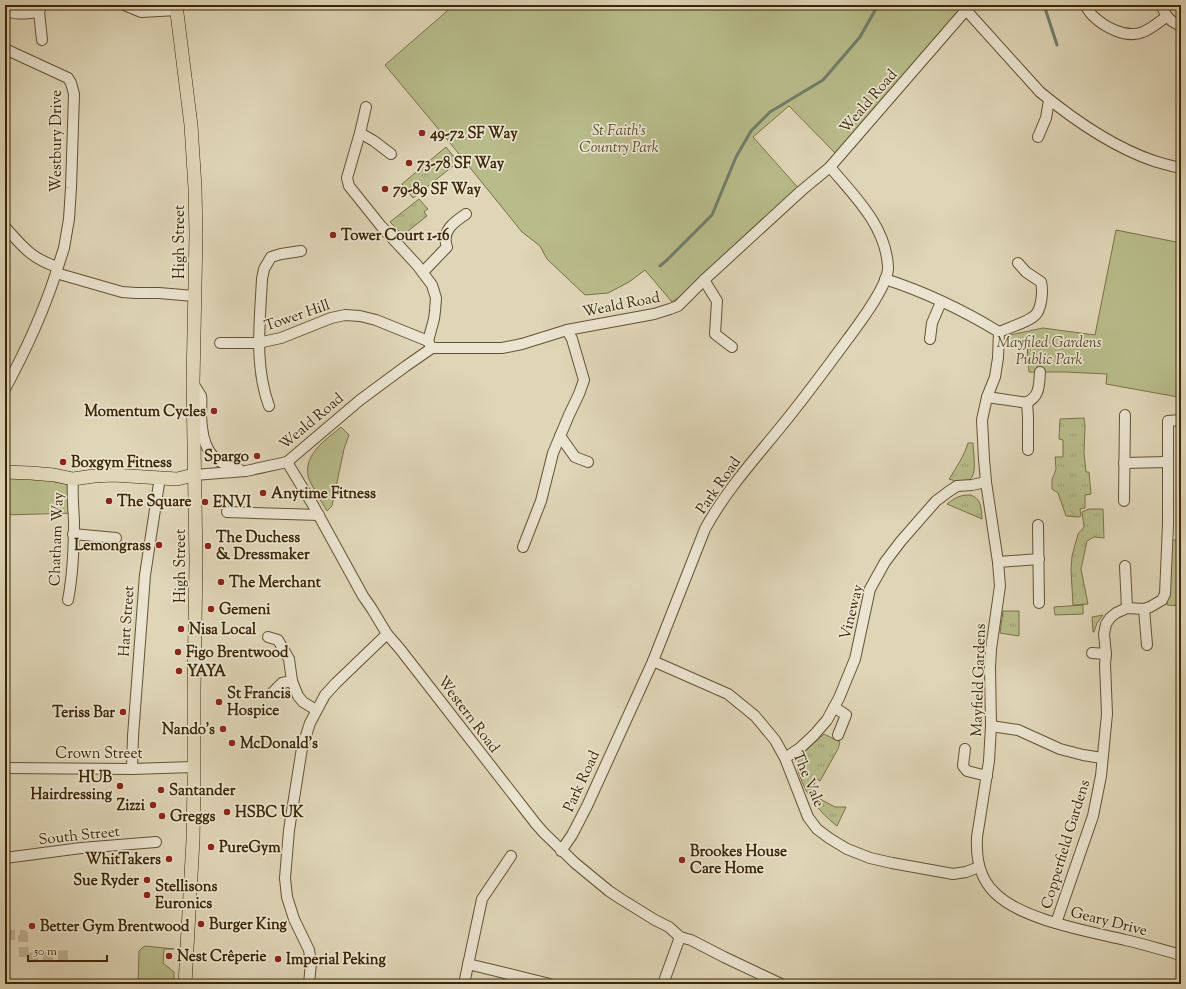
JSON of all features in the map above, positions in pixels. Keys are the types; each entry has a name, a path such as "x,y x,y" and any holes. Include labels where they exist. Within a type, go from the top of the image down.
{"main road":[{"name":"High Street","path":"177,8 191,125 195,188 196,242 193,383 196,510 193,840 185,960 185,984"},
{"path":"5,472 54,475 73,479 113,475 177,478 194,475"}],"street":[{"path":"124,5 141,12 177,8"},
{"path":"1085,5 1091,14 1100,22 1110,28 1132,35 1143,32 1166,17"},
{"path":"1161,5 1166,17 1181,26"},
{"path":"5,10 11,13 20,14 41,8 42,40"},
{"path":"967,8 1040,92 1049,100 1081,123 1125,149 1154,161 1181,168"},
{"name":"Weald Road","path":"194,475 246,471 287,462 360,400 406,366 430,345 502,348 522,344 567,330 654,314 678,306 704,280 830,167 967,8"},
{"name":"Westbury Drive","path":"5,49 68,78 74,94 69,219 64,248 50,291 20,361 5,389"},
{"path":"1038,137 1046,118 1049,100"},
{"path":"366,107 347,178 349,186 381,226 423,272 432,285 436,298 430,345"},
{"path":"360,133 374,141 391,154"},
{"name":"Park Road","path":"561,851 572,835 586,806 653,660 705,528 727,493 801,402 871,307 885,279 888,269 882,238 866,210 830,167"},
{"path":"423,272 447,248 445,238 448,228 466,214"},
{"path":"5,227 32,256 56,270 122,292 194,296"},
{"path":"258,343 262,279 267,263 271,257 275,255 301,251"},
{"path":"885,279 906,286 964,312 998,332 1032,318 1038,312 1043,290 1041,282 1026,272 1018,264"},
{"path":"704,280 717,301 715,334 732,347"},
{"path":"930,339 932,323 941,302"},
{"name":"Tower Hill","path":"220,343 258,343 281,338 331,318 345,315 360,316 376,320 430,345"},
{"path":"523,546 541,501 553,452 584,380 572,339 567,330"},
{"name":"Mayfield Gardens","path":"979,867 976,846 990,756 990,667 993,627 1000,586 998,562 986,482 982,420 987,397 995,377 998,358 998,332"},
{"name":"Tower Hill","path":"258,343 260,371 269,406"},
{"path":"1028,450 1027,402 1034,398 1039,391 1040,372"},
{"path":"193,383 201,396 202,432 207,448 220,462 246,471"},
{"path":"987,397 1028,403"},
{"path":"1124,501 1125,415"},
{"path":"1125,566 1127,608 1144,609 1162,600 1164,594 1168,525 1168,421 1181,420"},
{"path":"560,436 575,457 588,462"},
{"name":"Western Road","path":"287,462 363,596 387,634 536,824 561,851 608,891 669,927 680,937 691,940 781,984"},
{"path":"1124,463 1167,462"},
{"name":"Hart Street","path":"132,769 133,736 145,575 160,477"},
{"name":"Chatham Way","path":"68,600 72,583 73,479"},
{"name":"Vineway","path":"785,758 814,736 827,720 839,698 855,659 870,589 885,562 900,541 936,501 957,486 986,482"},
{"path":"227,512 319,516"},
{"path":"1038,525 1040,603"},
{"path":"73,534 116,538"},
{"path":"998,562 1039,559"},
{"name":"Copperfield Gardens","path":"1056,923 1093,816 1101,776 1107,714 1106,654 1104,634 1106,624 1116,613 1127,608"},
{"path":"1144,609 1147,645"},
{"path":"309,984 311,963 309,950 294,919 287,897 285,878 289,830 302,748 305,736 316,710 325,695 387,634"},
{"path":"268,637 278,640 289,659 292,681 298,696 303,702 316,710"},
{"path":"1092,653 1106,654"},
{"name":"The Vale","path":"653,660 728,694 755,716 775,740 785,758 808,817 817,829 829,838 847,849 870,858 892,863 953,874 966,872 979,867"},
{"path":"272,693 282,683 292,681"},
{"path":"834,707 846,715 838,735"},
{"path":"991,726 1018,730 1060,749 1102,758"},
{"name":"Mayfield Gardens","path":"965,749 963,766 966,771 987,776"},
{"name":"Crown Street","path":"6,768 132,769 193,767"},
{"name":"South Street","path":"5,858 81,848 156,842"},
{"path":"464,984 484,896 511,856"},
{"name":"Geary Drive","path":"979,867 981,874 995,894 1021,910 1056,923 1128,940 1181,955"},
{"path":"663,984 680,937"},
{"path":"468,964 550,984"}],"green space":[{"name":"St Faith's Country Park","path":"454,5 969,5 839,157 789,106 753,137 801,191 704,280 672,302 645,270 629,282 608,293 585,295 547,259 540,246 522,232 385,65"},
{"path":"446,147 458,162 413,198 402,184"},
{"path":"419,199 428,209 424,212 427,216 403,235 390,222"},
{"name":"Mayfiled Gardens Public Park","path":"1116,230 1181,243 1181,380 1178,397 1106,384 1107,374 1029,372 1027,345 1006,345 1010,335 1043,328 1095,335"},
{"path":"1084,418 1084,453 1086,472 1089,472 1091,494 1085,495 1085,508 1080,509 1081,516 1066,516 1058,493 1052,489 1052,480 1056,469 1055,457 1063,457 1063,440 1059,439 1060,419"},
{"path":"341,427 349,435 344,449 332,506 327,511 309,479 309,460 317,448"},
{"path":"968,443 973,443 974,467 971,478 966,481 959,482 949,479 962,457"},
{"path":"5,473 67,484 74,513 5,515"},
{"path":"971,495 979,502 982,519 947,504 958,497"},
{"path":"1089,509 1103,509 1104,538 1094,537 1087,541 1081,569 1088,604 1073,605 1071,570 1072,556 1078,534 1084,527 1082,512"},
{"path":"1170,540 1181,540 1181,606 1167,605"},
{"path":"1083,605 1083,614 1055,615 1054,607"},
{"path":"1003,611 1019,611 1019,636 1000,633"},
{"path":"1103,615 1097,623 1093,632 1092,617"},
{"path":"824,734 840,742 838,749 820,781 817,779 809,793 835,807 846,807 837,826 824,815 809,796 797,768 798,761 803,754"},
{"path":"145,946 174,949 164,949 163,963 174,972 174,984 138,984 139,951"}],"waterway":[{"path":"660,266 712,215 736,157 751,131 770,112 823,80 860,37 878,5"},
{"path":"1044,5 1057,45"}],"tunnel":[{"path":"5,935 23,935 24,958 70,955"}],"place":[{"name":"49-72 SF Way","path":"422,133"},
{"name":"73-78 SF Way","path":"409,163"},
{"name":"79-89 SF Way","path":"385,189"},
{"name":"Tower Court 1-16","path":"333,235"},
{"name":"Momentum Cycles","path":"214,411"},
{"name":"Spargo","path":"257,456"},
{"name":"Boxgym Fitness","path":"63,462"},
{"name":"Anytime Fitness","path":"263,493"},
{"name":"The Square","path":"109,501"},
{"name":"ENVI","path":"205,502"},
{"name":"Lemongrass","path":"159,545"},
{"name":"The Duchess & Dressmaker","path":"208,546"},
{"name":"The Merchant","path":"221,582"},
{"name":"Gemeni","path":"211,609"},
{"name":"Nisa Local","path":"181,629"},
{"name":"Figo Brentwood","path":"178,652"},
{"name":"YAYA","path":"179,671"},
{"name":"St Francis Hospice","path":"219,702"},
{"name":"Teriss Bar","path":"123,712"},
{"name":"Nando's","path":"223,729"},
{"name":"McDonald's","path":"232,743"},
{"name":"HUB Hairdressing","path":"120,786"},
{"name":"Santander","path":"161,790"},
{"name":"Zizzi","path":"153,805"},
{"name":"HSBC UK","path":"227,812"},
{"name":"Greggs","path":"162,816"},
{"name":"PureGym","path":"211,847"},
{"name":"WhitTakers","path":"169,859"},
{"name":"Brookes House Care Home","path":"682,860"},
{"name":"Sue Ryder","path":"147,880"},
{"name":"Stellisons Euronics","path":"147,895"},
{"name":"Burger King","path":"201,924"},
{"name":"Better Gym Brentwood","path":"32,926"},
{"name":"Nest Crêperie","path":"169,956"},
{"name":"Imperial Peking","path":"278,959"}]}
